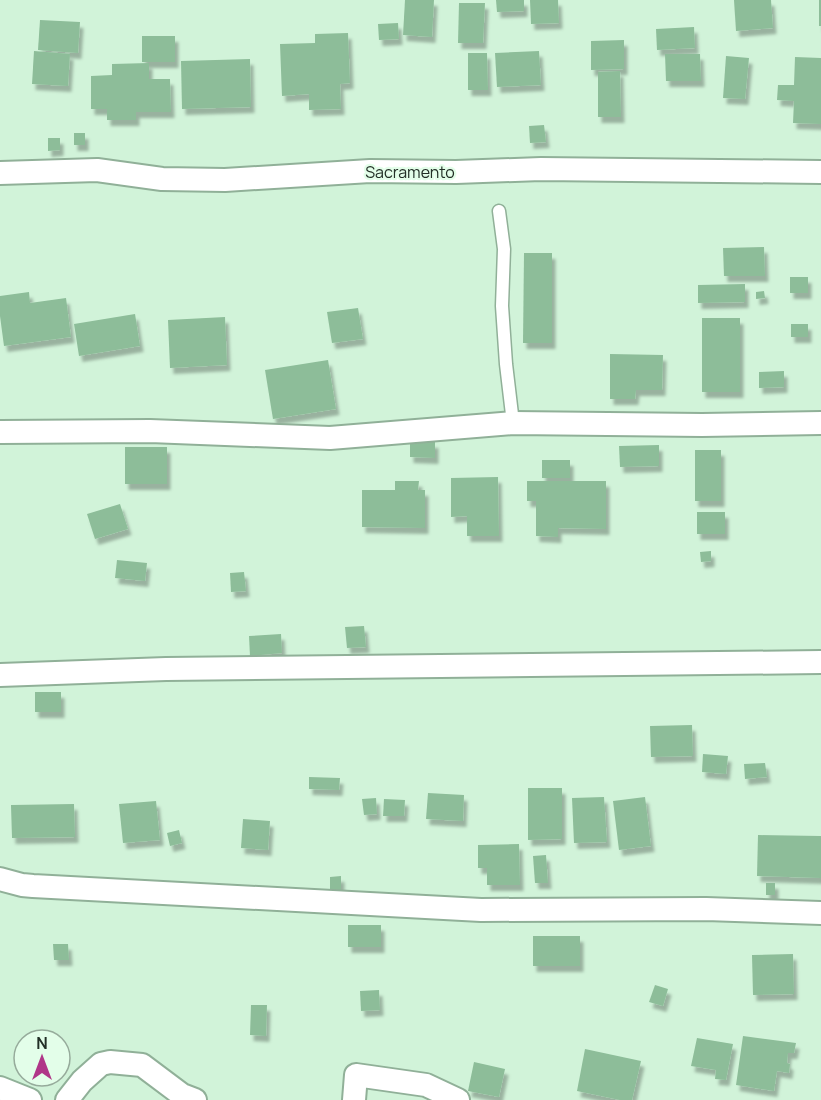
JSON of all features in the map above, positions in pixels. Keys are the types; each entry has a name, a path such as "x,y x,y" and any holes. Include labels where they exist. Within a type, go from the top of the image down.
{"street":[{"name":"Sacramento","path":"0,173 97,170 162,179 225,180 370,171 456,172 541,169 821,172"},
{"path":"0,432 150,431 330,438 513,423 702,425 821,423"},
{"path":"0,675 166,669 821,662"},
{"path":"0,879 33,886 481,910 706,909 821,913"},
{"path":"67,1100 82,1081 101,1064 110,1062 142,1065 182,1095 195,1100"},
{"path":"354,1100 356,1075 426,1085 458,1100"},
{"path":"0,1088 30,1100"}],"lane":[{"path":"499,211 504,249 502,306 513,423"}],"building":[{"path":"405,0 434,0 432,37 403,35"},
{"path":"496,0 524,0 524,11 497,12"},
{"path":"530,0 558,0 559,23 531,24"},
{"path":"734,0 771,0 773,28 736,31"},
{"path":"819,0 821,0 821,26 819,26"},
{"path":"459,3 485,3 483,43 458,43"},
{"path":"40,20 80,22 78,53 38,50"},
{"path":"398,23 399,39 379,40 378,24"},
{"path":"694,27 695,48 657,50 656,29"},
{"path":"348,33 350,83 340,84 341,109 309,110 309,94 282,96 280,44 315,43 315,34"},
{"path":"142,36 175,36 175,62 142,62"},
{"path":"624,40 624,69 591,70 591,41"},
{"path":"34,51 70,54 68,86 32,84"},
{"path":"539,51 541,85 497,87 495,53"},
{"path":"468,53 487,53 488,90 468,90"},
{"path":"665,54 700,54 701,81 666,81"},
{"path":"726,56 749,58 745,99 723,98"},
{"path":"795,57 821,58 821,124 793,123 794,101 777,100 778,85 794,85"},
{"path":"250,59 251,107 182,109 181,61"},
{"path":"149,63 149,79 170,79 171,112 136,112 136,120 107,120 107,109 91,109 91,76 112,75 112,64"},
{"path":"620,71 621,117 598,117 598,72"},
{"path":"544,125 546,142 530,143 529,126"},
{"path":"74,133 85,133 85,145 74,145"},
{"path":"48,138 60,138 60,150 48,151"},
{"path":"764,247 765,276 724,276 723,248"},
{"path":"524,253 552,253 552,343 523,343"},
{"path":"790,277 808,277 808,293 790,293"},
{"path":"745,284 745,302 698,303 698,285"},
{"path":"764,291 765,298 756,299 756,292"},
{"path":"29,292 30,303 66,298 71,337 4,346 0,296"},
{"path":"358,308 363,339 332,343 327,312"},
{"path":"135,314 140,346 79,356 74,324"},
{"path":"225,317 227,365 170,368 168,320"},
{"path":"702,318 740,318 740,392 702,392"},
{"path":"791,324 808,324 808,337 791,337"},
{"path":"610,354 663,355 662,390 636,390 635,399 610,399"},
{"path":"328,360 336,409 273,419 265,370"},
{"path":"784,371 784,387 759,388 759,372"},
{"path":"410,442 435,442 435,458 410,457"},
{"path":"659,445 659,466 620,467 619,446"},
{"path":"125,447 167,447 167,484 125,484"},
{"path":"695,450 721,450 721,501 695,501"},
{"path":"542,460 570,460 570,478 542,478"},
{"path":"498,477 499,536 467,536 467,516 451,517 451,478"},
{"path":"395,481 419,481 418,490 425,490 425,528 362,527 362,490 395,490"},
{"path":"527,481 606,481 606,529 558,528 558,537 536,536 536,501 527,501"},
{"path":"120,504 128,529 95,539 87,514"},
{"path":"697,512 725,512 725,534 697,534"},
{"path":"711,551 711,561 701,562 700,552"},
{"path":"117,560 147,563 145,581 115,578"},
{"path":"244,572 246,591 231,592 230,573"},
{"path":"364,626 366,647 347,648 345,627"},
{"path":"281,634 282,653 250,656 249,636"},
{"path":"35,692 61,692 61,712 35,712"},
{"path":"692,725 693,756 651,757 650,726"},
{"path":"703,754 728,756 726,774 702,772"},
{"path":"765,763 767,777 745,779 744,764"},
{"path":"309,777 340,778 339,790 309,789"},
{"path":"528,788 562,788 562,839 528,840"},
{"path":"428,793 464,795 463,821 426,819"},
{"path":"604,797 607,842 574,843 572,798"},
{"path":"645,797 651,846 619,850 613,801"},
{"path":"376,798 377,814 364,815 362,799"},
{"path":"384,799 405,800 404,816 383,816"},
{"path":"156,801 160,840 123,843 119,804"},
{"path":"74,804 75,837 12,838 11,805"},
{"path":"243,819 270,821 268,850 241,848"},
{"path":"179,830 182,843 170,846 167,833"},
{"path":"758,835 821,836 821,878 757,876"},
{"path":"519,844 520,885 487,885 487,868 478,868 478,845"},
{"path":"546,855 548,883 535,883 533,856"},
{"path":"341,876 341,892 330,892 330,877"},
{"path":"766,883 775,883 775,895 766,895"},
{"path":"348,925 381,925 381,947 348,947"},
{"path":"533,936 580,936 580,966 533,966"},
{"path":"53,944 68,944 69,960 54,960"},
{"path":"793,954 794,994 753,995 752,955"},
{"path":"655,985 668,989 663,1006 649,1002"},
{"path":"379,990 380,1010 361,1011 360,991"},
{"path":"251,1005 267,1005 266,1036 250,1035"},
{"path":"743,1036 796,1043 794,1053 788,1053 789,1073 777,1071 774,1091 736,1085"},
{"path":"697,1038 733,1044 726,1080 715,1079 716,1070 691,1066"},
{"path":"585,1049 641,1061 632,1100 620,1100 577,1091"},
{"path":"474,1062 505,1069 499,1097 468,1091"}]}
